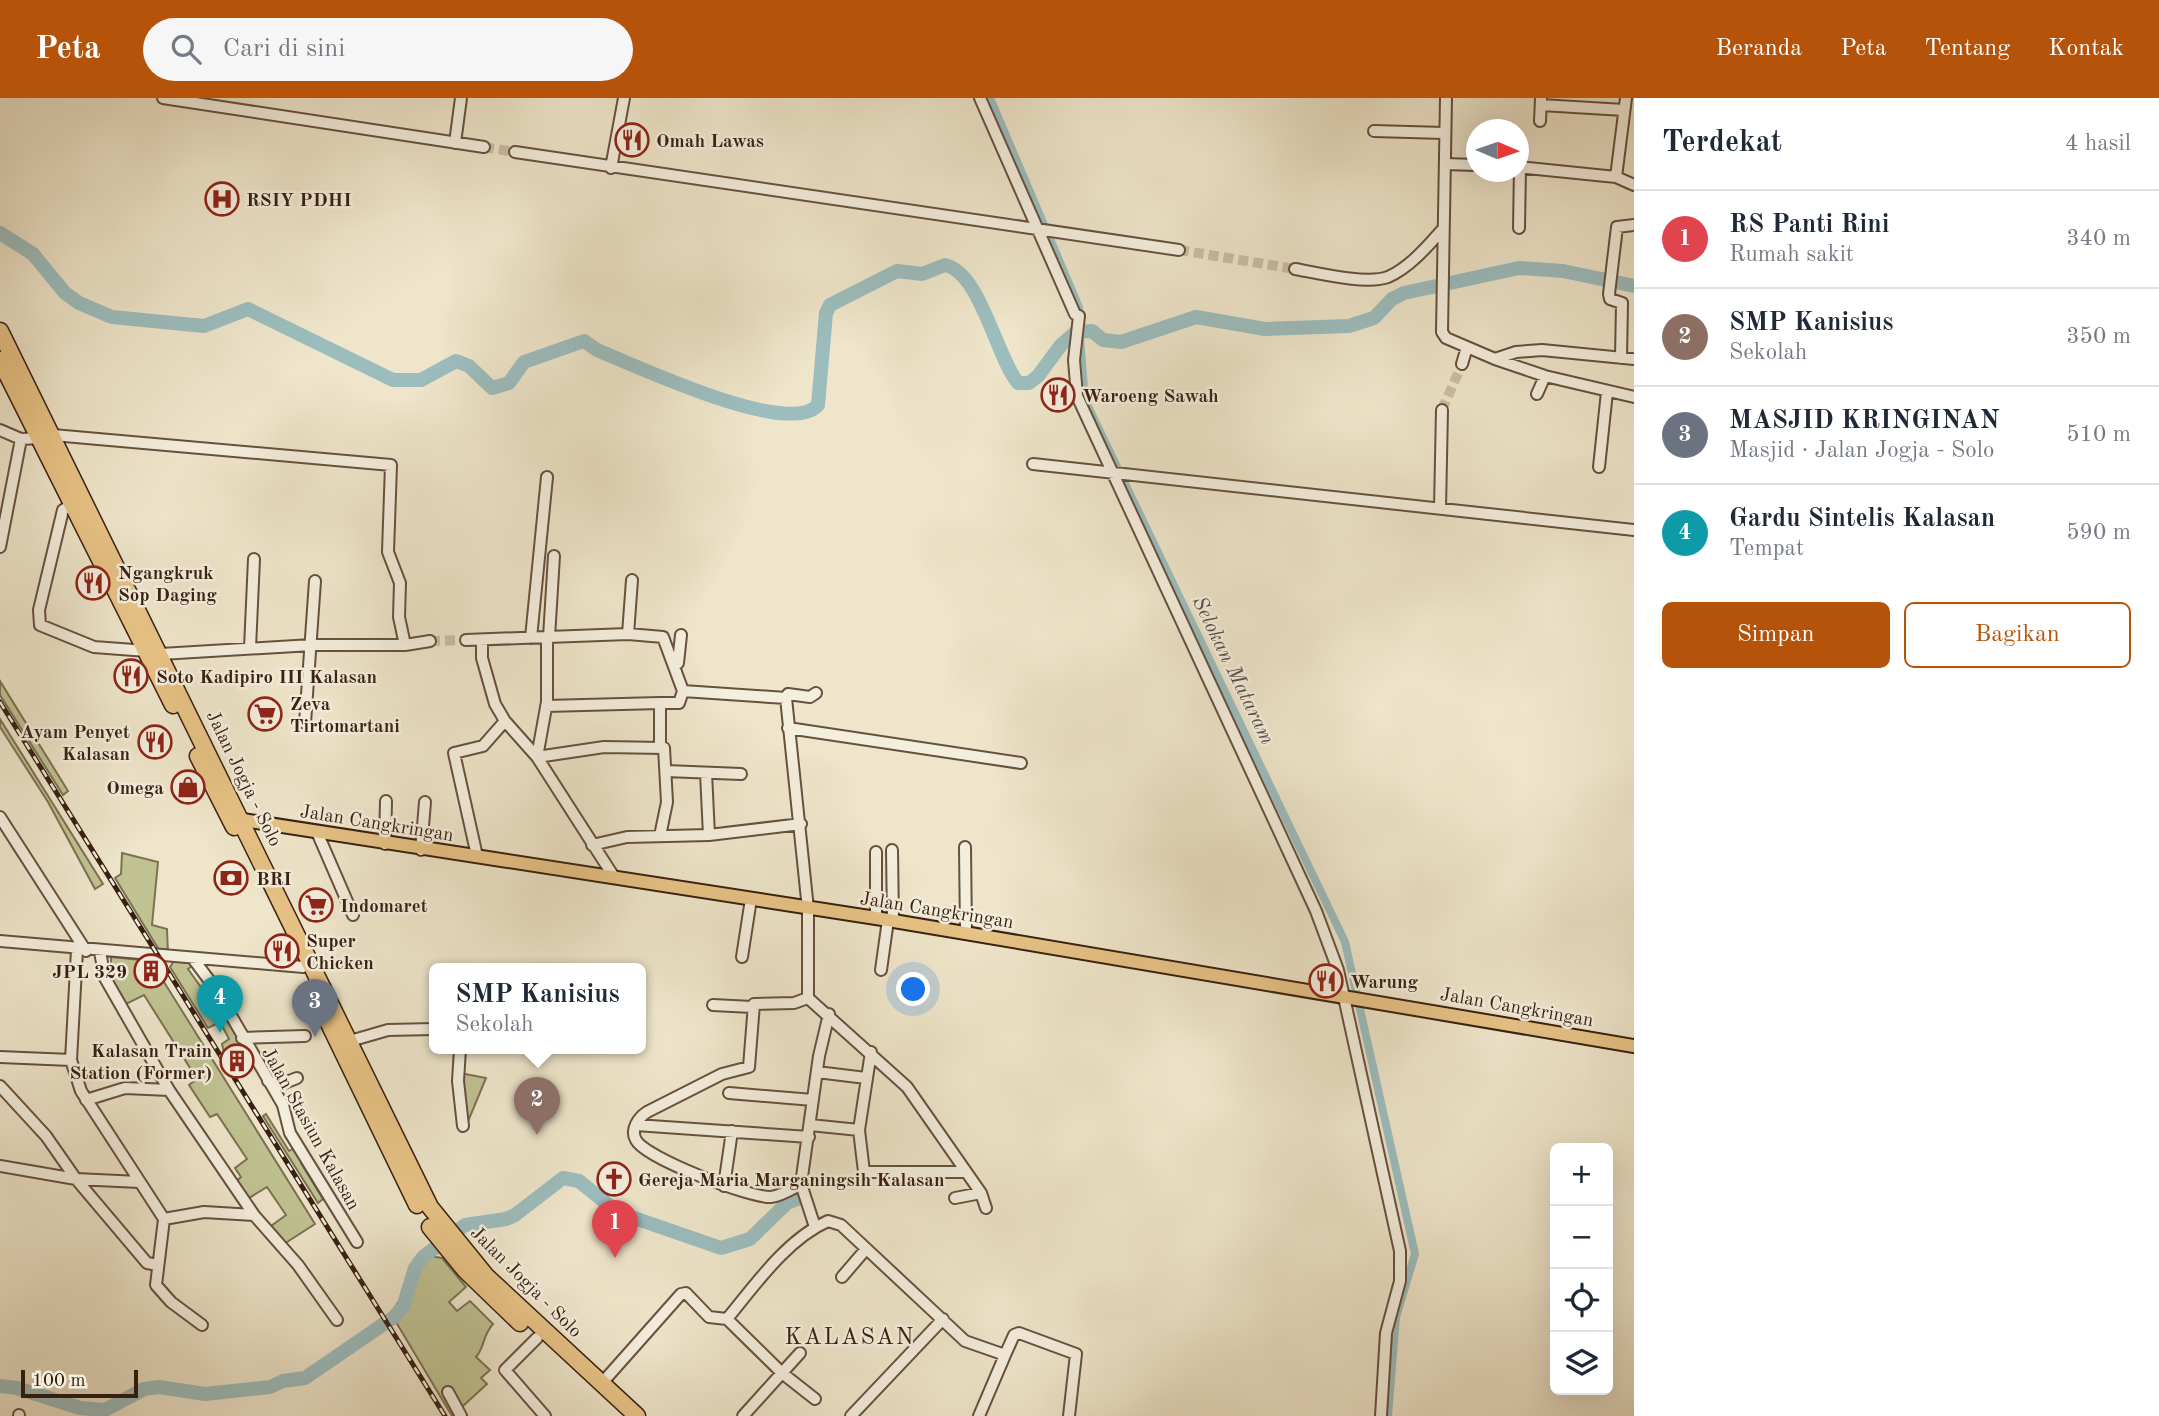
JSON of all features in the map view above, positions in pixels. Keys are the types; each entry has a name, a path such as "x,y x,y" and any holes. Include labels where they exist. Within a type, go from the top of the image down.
{"highway":[{"name":"Jalan Jogja - Solo","path":"0,331 46,437 307,965 418,1207 537,1338 622,1416"},
{"name":"Jalan Jogja - Solo","path":"0,360 28,399"},
{"name":"Jalan Jogja - Solo","path":"46,437 73,504 154,652"},
{"name":"Jalan Jogja - Solo","path":"307,965 350,1041 438,1229"},
{"name":"Jalan Jogja - Solo","path":"461,1256 637,1416"}],"main road":[{"name":"Jalan Cangkringan","path":"238,823 317,832 886,920 1634,1046"}],"street":[{"path":"163,98 484,147"},
{"path":"455,143 461,98"},
{"path":"611,168 624,98"},
{"path":"980,98 1044,231 1075,314 1079,316 1074,360 1077,396 1329,942 1346,998 1400,1251 1398,1289 1391,1312 1381,1416"},
{"path":"1446,98 1442,332 1446,338 1467,348 1545,376 1634,397"},
{"path":"1616,177 1626,98"},
{"path":"1540,121 1541,101 1624,110"},
{"path":"1374,131 1444,133"},
{"path":"515,152 1179,250"},
{"path":"1444,164 1466,165"},
{"path":"1529,168 1616,177 1634,185"},
{"path":"1519,182 1519,228"},
{"path":"1621,358 1623,307 1621,302 1610,299 1609,294 1617,227 1634,225"},
{"path":"1295,269 1353,278 1384,278 1408,263 1442,230"},
{"path":"1462,364 1467,348"},
{"path":"1495,359 1516,352 1542,350 1634,359"},
{"path":"1536,394 1545,376"},
{"path":"1599,467 1607,392"},
{"path":"1440,508 1443,410"},
{"path":"0,430 21,439 46,437 391,465 388,552 400,583 399,617 405,645"},
{"path":"0,547 21,439"},
{"path":"1033,464 1634,530"},
{"path":"531,638 547,477"},
{"path":"73,504 63,510 39,610 40,625 94,647 154,652 312,645 405,645 430,641"},
{"path":"537,757 547,706 548,637 554,556"},
{"path":"250,648 254,559"},
{"path":"628,635 632,580"},
{"path":"305,723 315,581"},
{"path":"466,640 628,635 664,638 683,691 679,703 547,706"},
{"path":"674,667 678,663 681,635"},
{"path":"482,640 488,684 505,721 537,757 614,877"},
{"path":"683,691 786,698"},
{"path":"808,999 808,909 786,698 788,694 810,697 816,693"},
{"path":"660,703 660,747"},
{"path":"477,856 454,753 483,746 505,721"},
{"path":"788,728 1021,763"},
{"path":"537,757 604,747 660,747 667,753 667,802 660,836"},
{"path":"666,771 741,774"},
{"path":"706,773 709,835"},
{"path":"385,844 386,801"},
{"path":"421,850 425,802"},
{"path":"0,817 82,950 71,1059 75,1079 164,1219 156,1280 159,1291 202,1325"},
{"path":"592,845 627,837 709,835 801,824"},
{"path":"317,832 353,915"},
{"path":"965,847 966,934"},
{"path":"881,970 892,850"},
{"path":"876,852 886,920"},
{"path":"742,957 751,899"},
{"path":"0,941 194,960 307,965"},
{"path":"100,952 105,978 169,1090 254,1215 298,1265 337,1320"},
{"name":"Jalan Stasiun Kalasan","path":"194,960 215,988 283,1105 290,1133 338,1201 357,1242"},
{"path":"215,961 215,988"},
{"path":"713,1005 752,1007 756,1004 794,1003 808,999"},
{"path":"808,999 829,1014 906,1087 981,1193 986,1208"},
{"path":"752,1007 749,1067 717,1076 690,1093 647,1112 636,1125 636,1143 724,1186 768,1197 801,1184"},
{"path":"815,1227 801,1184 817,1072 829,1014"},
{"path":"350,1041 388,1030 429,1029"},
{"path":"242,1038 305,1036"},
{"path":"871,1052 859,1130 864,1172 966,1172"},
{"path":"459,1054 457,1073 463,1126"},
{"path":"0,1057 71,1059"},
{"path":"817,1072 866,1078"},
{"path":"268,1081 279,1085 297,1078"},
{"path":"0,1086 46,1136 76,1179 146,1263 158,1265"},
{"path":"86,1100 125,1088 169,1090"},
{"path":"729,1093 813,1100"},
{"path":"636,1125 732,1132 859,1130"},
{"path":"724,1186 732,1132"},
{"path":"0,1166 76,1179 139,1182"},
{"path":"955,1198 981,1193"},
{"path":"164,1219 204,1212 254,1215"},
{"path":"727,1319 767,1272 815,1227 828,1221 836,1223 866,1249 965,1341 1005,1355"},
{"path":"842,1277 866,1249"},
{"path":"602,1383 681,1294 686,1293 709,1317 727,1319 782,1373 815,1399"},
{"path":"851,1416 943,1319"},
{"path":"979,1416 1014,1335 1019,1333 1076,1354 1069,1416"},
{"path":"537,1338 505,1370 545,1416"},
{"path":"748,1414 800,1353"},
{"path":"448,1392 461,1416"}],"green space":[{"path":"0,681 68,791 63,795 0,695"},
{"path":"0,719 103,884 95,889 48,802 0,727"},
{"path":"122,853 158,862 152,925 167,929 168,954 161,953 115,878 121,874"},
{"path":"111,957 141,960 151,978 159,974 315,1224 284,1244 271,1226 286,1215 267,1187 249,1198 234,1183 241,1177 235,1168 247,1159 217,1114 210,1117 189,1085 197,1079 144,995 124,1005 106,970 111,969"},
{"path":"174,961 190,963 192,966 188,969 203,990 209,985 242,1042 224,1053 222,1044 229,1039 220,1022 208,1028 170,967"},
{"path":"460,1073 486,1078 467,1124"},
{"path":"266,1114 289,1151 296,1147 305,1160 301,1163 323,1199 318,1203 263,1116"},
{"path":"429,1256 442,1258 466,1287 449,1302 457,1311 470,1301 493,1324 476,1357 490,1370 481,1378 487,1384 452,1416 393,1317 393,1310"}],"waterway":[{"name":"Selokan Mataram","path":"990,98 1079,307 1080,322"},
{"path":"0,233 33,254 65,293 79,303 112,317 204,326 248,309 393,380 421,380 456,361 469,366 492,388 509,383 524,362 584,341 597,350 676,383 711,396 777,413 802,413 818,405 826,313 830,305 897,271 922,274 945,265 957,271 978,298 1018,383 1029,383 1038,376 1061,345 1076,332 1092,331 1103,340 1121,342 1196,317 1265,329 1349,326 1374,318 1392,299 1404,293 1519,268 1563,271 1634,286"},
{"name":"Selokan Mataram","path":"1080,338 1085,400 1345,942 1415,1254 1396,1317 1388,1416"},
{"path":"0,1386 17,1388 80,1408 105,1410 144,1389 159,1387 205,1394 270,1387 283,1381 305,1378 394,1317 403,1307 415,1268 423,1257 465,1225 506,1219 515,1215 563,1178 579,1181 617,1212 721,1248 750,1239 787,1203 805,1196"}],"tunnel":[{"path":"484,147 515,152"},
{"path":"1179,250 1295,269"},
{"path":"1442,410 1462,364"},
{"path":"430,641 466,640"}],"railway":[{"path":"0,702 445,1416"}],"place":[{"name":"Omah Lawas","path":"632,140"},
{"name":"RSIY PDHI","path":"222,199"},
{"name":"Waroeng Sawah","path":"1058,395"},
{"name":"Ngangkruk Sop Daging","path":"93,583"},
{"name":"Soto Kadipiro III Kalasan","path":"131,676"},
{"name":"Zeva Tirtomartani","path":"265,714"},
{"name":"Ayam Penyet Kalasan","path":"155,742"},
{"name":"Omega","path":"188,787"},
{"name":"BRI","path":"231,878"},
{"name":"Indomaret","path":"316,905"},
{"name":"Super Chicken","path":"282,951"},
{"name":"JPL 329","path":"151,971"},
{"name":"Warung","path":"1326,981"},
{"name":"Gardu Sintelis Kalasan","path":"220,1033"},
{"name":"MASJID KRINGINAN","path":"315,1037"},
{"name":"Kalasan Train Station (Former)","path":"237,1061"},
{"name":"SMP Kanisius","path":"537,1135"},
{"name":"Gereja Maria Marganingsih Kalasan","path":"614,1179"},
{"name":"RS Panti Rini","path":"615,1258"}],"district":[{"name":"KALASAN","path":"850,1336"}]}
